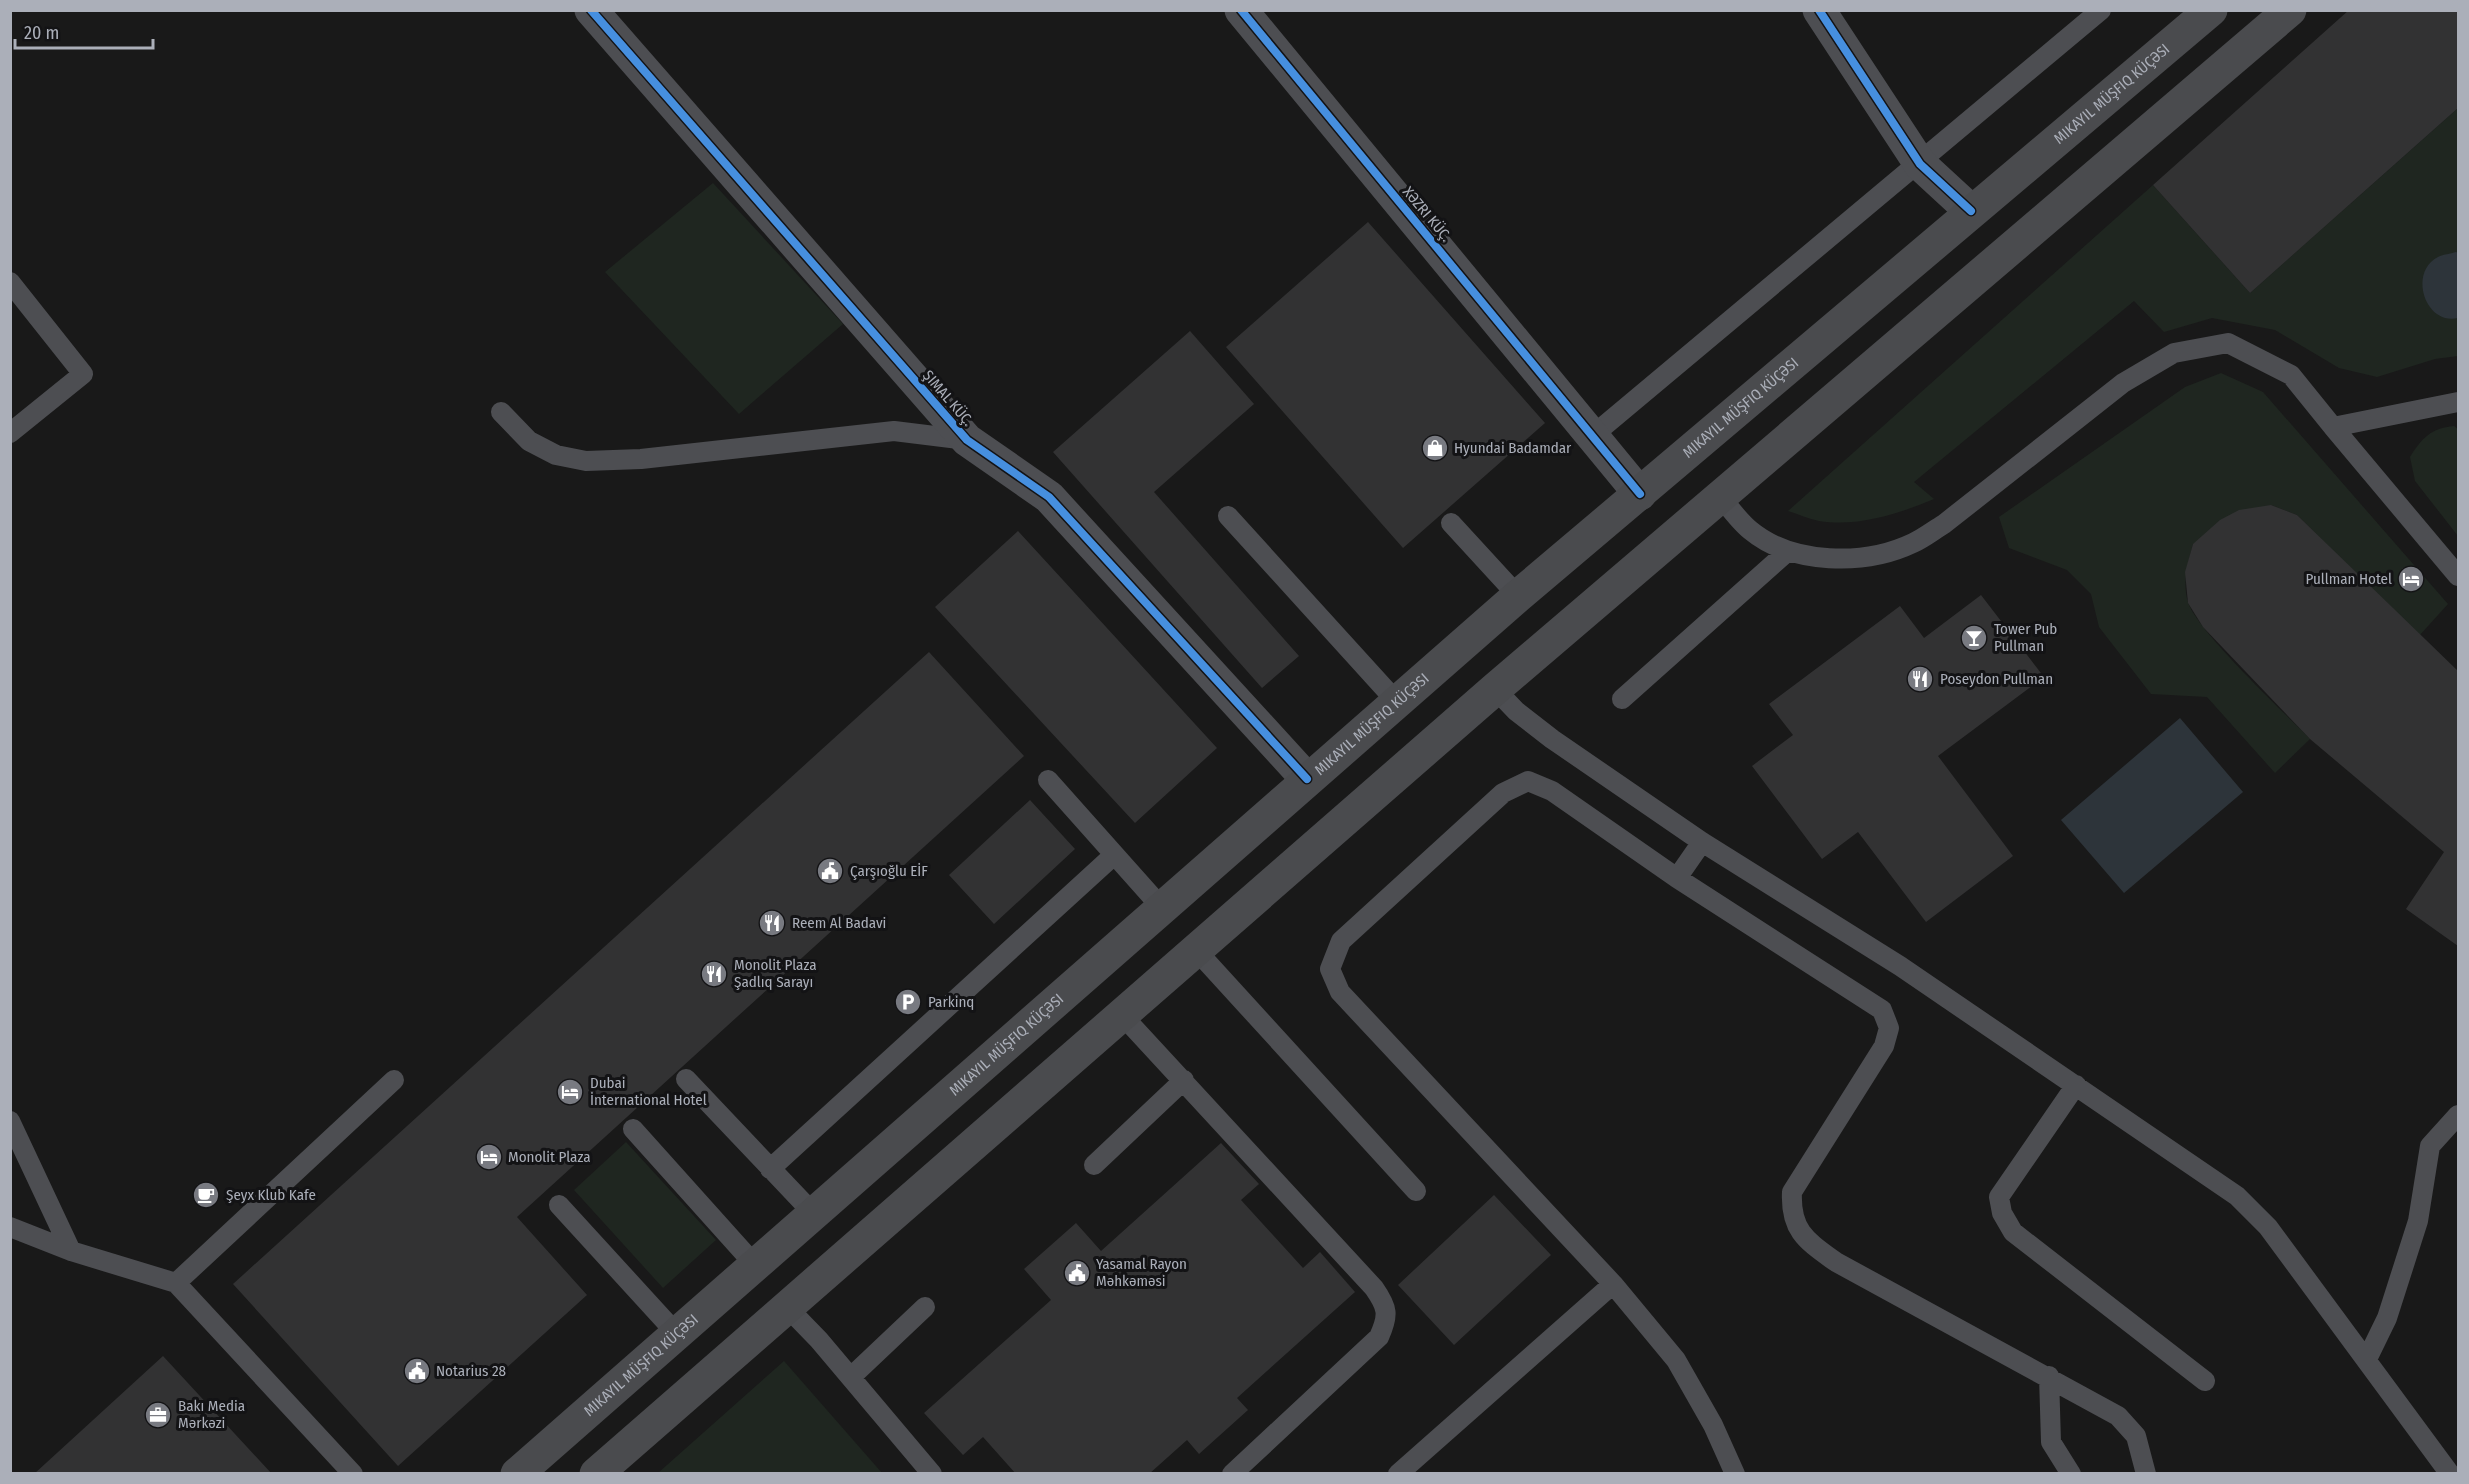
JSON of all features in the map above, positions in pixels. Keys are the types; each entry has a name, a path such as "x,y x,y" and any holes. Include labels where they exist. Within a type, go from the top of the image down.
{"main road":[{"path":"517,1473 1396,701 1971,211 2211,10"},
{"path":"596,1473 1495,689 2290,10"}],"street":[{"name":"ŞIMAL KÜÇ.","path":"591,10 967,440 1049,497 1308,779"},
{"name":"XƏZRI KÜÇ.","path":"1241,10 1640,494"},
{"path":"1819,10 1920,164 1971,211"}],"lane":[{"path":"1592,436 1920,164 2101,10"},
{"path":"10,282 83,374 10,433"},
{"path":"1720,496 1751,531 1788,551 1841,559 1871,557 1913,543 1944,524 2123,382 2174,353 2228,344 2291,375 2458,576"},
{"path":"2333,427 2458,402"},
{"path":"501,412 529,441 556,454 586,462 641,459 894,431 967,440"},
{"path":"1228,516 1396,701"},
{"path":"1451,523 1518,596"},
{"path":"1622,699 1788,551"},
{"path":"1495,689 1516,711 1552,739 1702,842 1900,966 2237,1196 2268,1227 2450,1473"},
{"path":"1048,780 1162,908"},
{"path":"1735,1473 1713,1425 1676,1360 1613,1284 1340,992 1330,969 1341,941 1503,793 1528,781 1552,791 1677,878 1882,1010 1889,1028 1884,1046 1792,1192 1791,1213 1806,1241 1836,1262 2049,1376 2118,1416 2136,1436 2146,1473"},
{"path":"1677,878 1702,842"},
{"path":"770,1168 1114,855"},
{"path":"1196,950 1416,1191"},
{"path":"1122,1014 1374,1288 1384,1302 1387,1319 1379,1337 1232,1473"},
{"path":"686,1079 813,1214"},
{"path":"176,1283 394,1080"},
{"path":"1094,1165 1184,1080"},
{"path":"2076,1085 1999,1197 2002,1213 2013,1232 2205,1381"},
{"path":"2367,1359 2386,1318 2418,1221 2430,1146 2458,1115"},
{"path":"10,1122 71,1251"},
{"path":"633,1129 755,1264"},
{"path":"559,1205 676,1333"},
{"path":"10,1227 71,1251 176,1283 353,1473"},
{"path":"1398,1473 1613,1284"},
{"path":"786,1306 851,1377 932,1473"},
{"path":"851,1377 925,1307"},
{"path":"2049,1376 2051,1442 2071,1473"}],"shaded area":[{"path":"2458,108 2458,356 2435,359 2377,377 2339,368 2275,330 2212,318 2164,332 2134,301 1914,482 1934,499 1906,510 1863,521 1819,521 1788,511 2153,185 2250,293"},
{"path":"713,183 843,324 739,414 605,272"},
{"path":"2458,253 2458,318 2446,318 2437,314 2429,306 2422,285 2429,264 2442,255"},
{"path":"2221,373 2263,392 2448,604 2419,636 2297,515 2271,505 2193,544 2186,573 2186,595 2195,615 2224,651 2310,739 2275,773 2207,697 2151,694 2099,627 2091,594 2067,570 2009,548 1999,517 2185,387"},
{"path":"2454,426 2458,429 2458,536 2415,481 2410,457 2428,435 2439,429"},
{"path":"2180,718 2243,792 2124,893 2061,820"},
{"path":"626,1142 716,1240 663,1288 574,1190"},
{"path":"784,1361 882,1473 658,1473"}],"building":[{"path":"2349,10 2458,10 2458,108 2250,293 2153,185"},
{"path":"1368,222 1545,423 1403,548 1226,347"},
{"path":"1190,331 1254,404 1154,492 1299,656 1262,688 1053,452"},
{"path":"2271,505 2297,515 2458,671 2458,946 2406,909 2444,852 2310,739 2203,627 2188,603 2185,572 2193,544 2220,520 2239,510"},
{"path":"1018,531 1217,748 1135,823 935,607"},
{"path":"1981,595 2044,677 1938,756 2013,856 1926,922 1858,832 1822,859 1752,766 1793,735 1769,704 1900,606 1924,638"},
{"path":"929,652 1024,756 517,1217 587,1295 398,1466 233,1284"},
{"path":"1030,800 1075,849 994,924 949,875"},
{"path":"1221,1143 1259,1184 1241,1200 1303,1268 1320,1252 1355,1292 1237,1398 1248,1410 1199,1454 1187,1440 1149,1474 1016,1474 983,1437 963,1455 924,1413 1051,1300 1024,1269 1076,1223 1101,1251"},
{"path":"1494,1195 1551,1255 1454,1345 1398,1285"},
{"name":"Bakı Media Mərkəzi","path":"163,1356 272,1474 34,1474"}],"cycle path":[{"path":"591,10 967,440 1049,497 1307,779"},
{"path":"1241,10 1640,494"},
{"path":"1819,10 1920,164 1971,211"}],"place":[{"name":"Hyundai Badamdar","path":"1435,448"},
{"name":"Pullman Hotel","path":"2411,579"},
{"name":"Tower Pub Pullman","path":"1974,638"},
{"name":"Poseydon Pullman","path":"1920,679"},
{"name":"Çarşıoğlu EİF","path":"830,871"},
{"name":"Reem Al Badavi","path":"772,923"},
{"name":"Monolit Plaza Şadlıq Sarayı","path":"714,974"},
{"name":"Parkinq","path":"908,1002"},
{"name":"Dubai İnternational Hotel","path":"570,1092"},
{"name":"Monolit Plaza","path":"489,1157"},
{"name":"Şeyx Klub Kafe","path":"206,1195"},
{"name":"Yasamal Rayon Məhkəməsi","path":"1077,1273"},
{"name":"Notarius 28","path":"417,1371"},
{"name":"Bakı Media Mərkəzi","path":"158,1415"}]}
